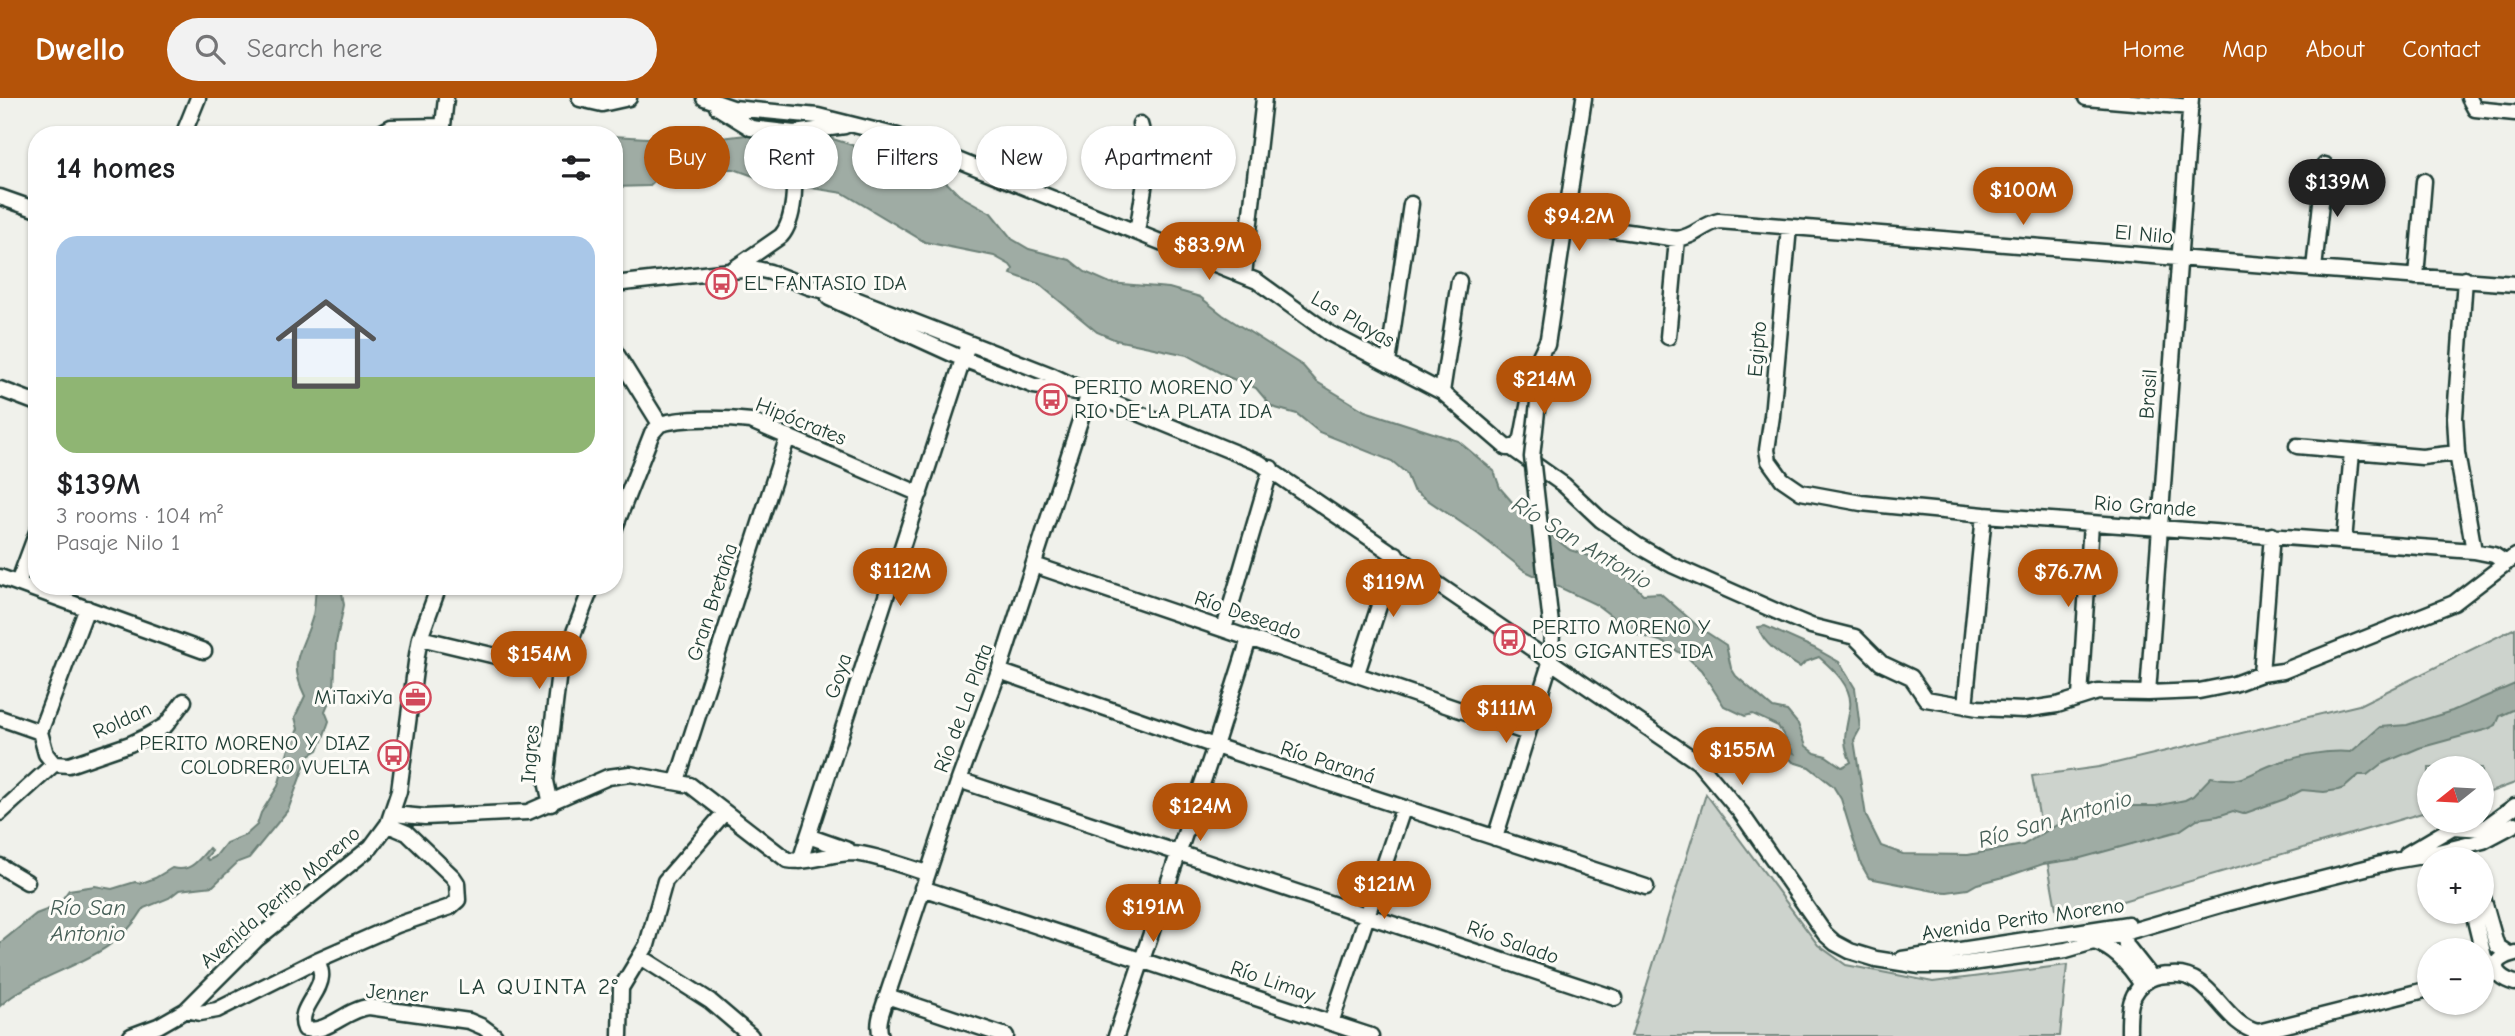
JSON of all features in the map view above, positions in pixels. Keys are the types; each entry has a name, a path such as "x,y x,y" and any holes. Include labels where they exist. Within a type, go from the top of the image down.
{"street":[{"path":"187,126 198,98"},
{"path":"443,126 446,98"},
{"path":"580,99 602,104 629,98"},
{"path":"1244,275 1264,98"},
{"path":"1494,838 1550,663 1552,633 1532,457 1584,98"},
{"path":"2087,98 2191,102"},
{"path":"2469,98 2475,109 2515,113"},
{"path":"706,99 748,126"},
{"name":"Las Playas","path":"706,99 733,108 794,112 898,135 1257,281 1329,333 1442,392 1510,449 1564,485 1601,520 1637,545 1672,565 1787,616 1811,626 1855,637 1881,663 1911,677 1926,699 1965,706 2023,709 2057,705 2098,692 2199,691 2234,684 2299,665 2444,607 2470,593 2511,559"},
{"name":"Brasil","path":"2148,693 2191,102"},
{"path":"1136,232 1149,157 1140,124"},
{"path":"838,127 854,125"},
{"path":"2314,270 2325,165"},
{"path":"2416,276 2424,181"},
{"path":"730,271 787,229 792,215 793,189"},
{"path":"0,197 28,207"},
{"path":"1388,363 1411,204"},
{"name":"El Nilo","path":"1677,239 1694,236 1719,220 2314,270 2515,284"},
{"path":"1566,223 1677,239 1668,337"},
{"name":"Egipto","path":"1776,472 1769,461 1767,450 1789,227"},
{"name":"Avenida Perito Moreno","path":"623,283 757,269 853,299 1051,375 1088,393 1271,468 1550,663 1698,762 1741,813 1816,924 1835,943 1860,954 1920,966 2055,952 2157,922 2393,861 2417,859"},
{"path":"2465,279 2454,402 2457,453 2474,551"},
{"path":"1442,392 1459,281"},
{"name":"Avenida Perito Moreno","path":"809,287 848,308 963,359 1034,386 1088,393"},
{"path":"1510,449 1518,446 1522,438 1536,364 1548,339"},
{"name":"Goya","path":"800,861 968,344"},
{"path":"623,364 660,424 652,433 623,507"},
{"path":"0,389 28,400"},
{"name":"Río de La Plata","path":"881,1036 878,1029 887,996 959,780 999,671 1088,393"},
{"name":"Hipócrates","path":"660,424 672,421 751,421 920,494"},
{"name":"Gran Bretaña","path":"677,781 788,436"},
{"path":"2298,446 2422,457 2457,453"},
{"path":"2344,541 2352,452"},
{"path":"1224,629 1271,468"},
{"name":"Rio Grande","path":"1776,472 1801,492 1861,503 1984,515 2474,551 2511,559"},
{"path":"1965,706 1984,515"},
{"path":"2080,697 2091,523"},
{"path":"2261,674 2272,535"},
{"path":"1357,673 1396,554"},
{"path":"18,583 28,556"},
{"name":"Río Deseado","path":"1034,565 1528,733"},
{"path":"0,577 28,587"},
{"path":"52,595 204,651"},
{"name":"Avenida Perito Moreno","path":"131,1036 149,1033 186,1010 257,939 371,847 390,819 399,790 421,638 436,595"},
{"name":"Ingres","path":"551,804 547,781 559,671 589,595"},
{"path":"62,764 46,754 40,732 88,608"},
{"path":"421,638 559,671"},
{"path":"1116,1036 1249,639"},
{"name":"Río Paraná","path":"999,671 1403,809 1646,887"},
{"name":"Roldan","path":"0,814 62,764 147,736 166,725 184,701"},
{"path":"0,718 40,732"},
{"path":"390,819 520,814 551,804 614,775 630,774 690,785 787,860 800,861 834,854 856,853"},
{"name":"Río Salado","path":"959,780 1615,998"},
{"name":"Avenida Perito Moreno","path":"2494,821 2515,806"},
{"path":"1332,1023 1403,809"},
{"path":"620,1036 621,988 641,957 651,934 665,881 725,812"},
{"path":"186,1010 200,1013 217,1010 317,960 397,925 450,907 458,900 457,883 453,877 390,819"},
{"name":"Avenida Perito Moreno","path":"2478,847 2515,824"},
{"name":"Avenida Perito Moreno","path":"2393,861 2445,833"},
{"path":"2442,835 2440,842 2445,847"},
{"path":"808,836 927,873"},
{"path":"0,866 27,882"},
{"name":"Río Limay","path":"922,888 1371,1036"},
{"name":"Avenida Perito Moreno","path":"1896,960 2085,930 2157,922"},
{"path":"2476,924 2484,957 2515,983"},
{"path":"2490,924 2497,946 2496,967"},
{"path":"2124,932 2126,946 2147,982"},
{"path":"2094,942 2110,948 2134,973 2147,982"},
{"path":"641,957 710,1001 751,1036"},
{"name":"Jenner","path":"317,960 321,978 303,1016 305,1029 320,1029 358,1009 369,1007 469,1021 495,1036"},
{"path":"2129,1036 2131,1001 2136,991 2147,982 2178,974 2203,984 2236,1022 2258,1032 2417,992"},
{"path":"887,996 1006,1036"}],"shaded area":[{"path":"2515,628 2515,783 2494,791 2494,756 2417,756 2417,815 2058,920 2032,776 2099,767 2359,705"},
{"path":"1706,794 1818,945 1846,965 1933,982 2067,965 2060,1036 1631,1036"}],"water":[{"name":"Río San Antonio","path":"744,135 744,173 730,169 730,137"},
{"name":"Río San Antonio","path":"623,137 644,138 644,186 623,187"},
{"name":"Río San Antonio","path":"838,141 852,145 852,189 953,189 991,213 1012,239 1029,249 1070,260 1085,272 1110,283 1169,288 1200,297 1223,315 1303,366 1317,382 1365,411 1458,441 1494,471 1500,488 1519,510 1570,550 1590,556 1625,576 1643,594 1660,593 1700,628 1726,645 1731,668 1736,676 1773,708 1787,711 1798,724 1806,746 1842,767 1851,762 1845,741 1850,700 1845,686 1819,657 1800,667 1781,655 1765,640 1758,627 1765,626 1839,662 1855,688 1860,729 1854,740 1866,816 1881,846 1903,854 1968,855 2023,845 2084,809 2114,803 2120,806 2156,806 2185,800 2193,796 2211,777 2241,778 2298,757 2323,752 2351,752 2380,727 2407,725 2452,711 2515,684 2515,709 2500,716 2496,725 2488,729 2419,748 2381,764 2367,775 2359,775 2338,790 2302,790 2243,814 2233,811 2197,819 2179,831 2077,859 2043,864 1968,889 1934,891 1869,878 1861,864 1841,799 1833,786 1809,767 1793,762 1778,746 1794,753 1778,726 1753,714 1745,716 1724,706 1701,670 1687,657 1660,641 1635,634 1597,605 1525,571 1478,534 1413,490 1406,473 1392,461 1319,432 1297,414 1272,407 1256,388 1228,377 1187,355 1116,340 1097,332 1039,284 1011,274 1013,269 1010,265 994,256 925,242 843,193 818,189 838,189"},
{"name":"Río San Antonio","path":"315,595 342,595 344,605 336,643 334,690 325,711 329,721 318,750 308,756 288,810 249,858 238,862 213,886 179,890 169,898 144,908 114,942 96,954 36,982 0,1006 0,943 36,914 57,906 69,890 95,886 112,889 135,882 142,883 172,868 184,869 197,861 209,848 212,851 206,858 209,860 215,857 226,843 246,835 257,825 261,813 278,786 290,745 298,729 295,717 305,696 297,672 298,654 313,615"}],"place":[{"name":"EL FANTASIO IDA","path":"721,283"},
{"name":"PERITO MORENO Y RIO DE LA PLATA IDA","path":"1051,399"},
{"name":"PERITO MORENO Y LOS GIGANTES IDA","path":"1509,639"},
{"name":"MiTaxiYa","path":"416,697"},
{"name":"PERITO MORENO Y DIAZ COLODRERO VUELTA","path":"393,755"}],"district":[{"name":"LA QUINTA 2°","path":"539,986"}]}
